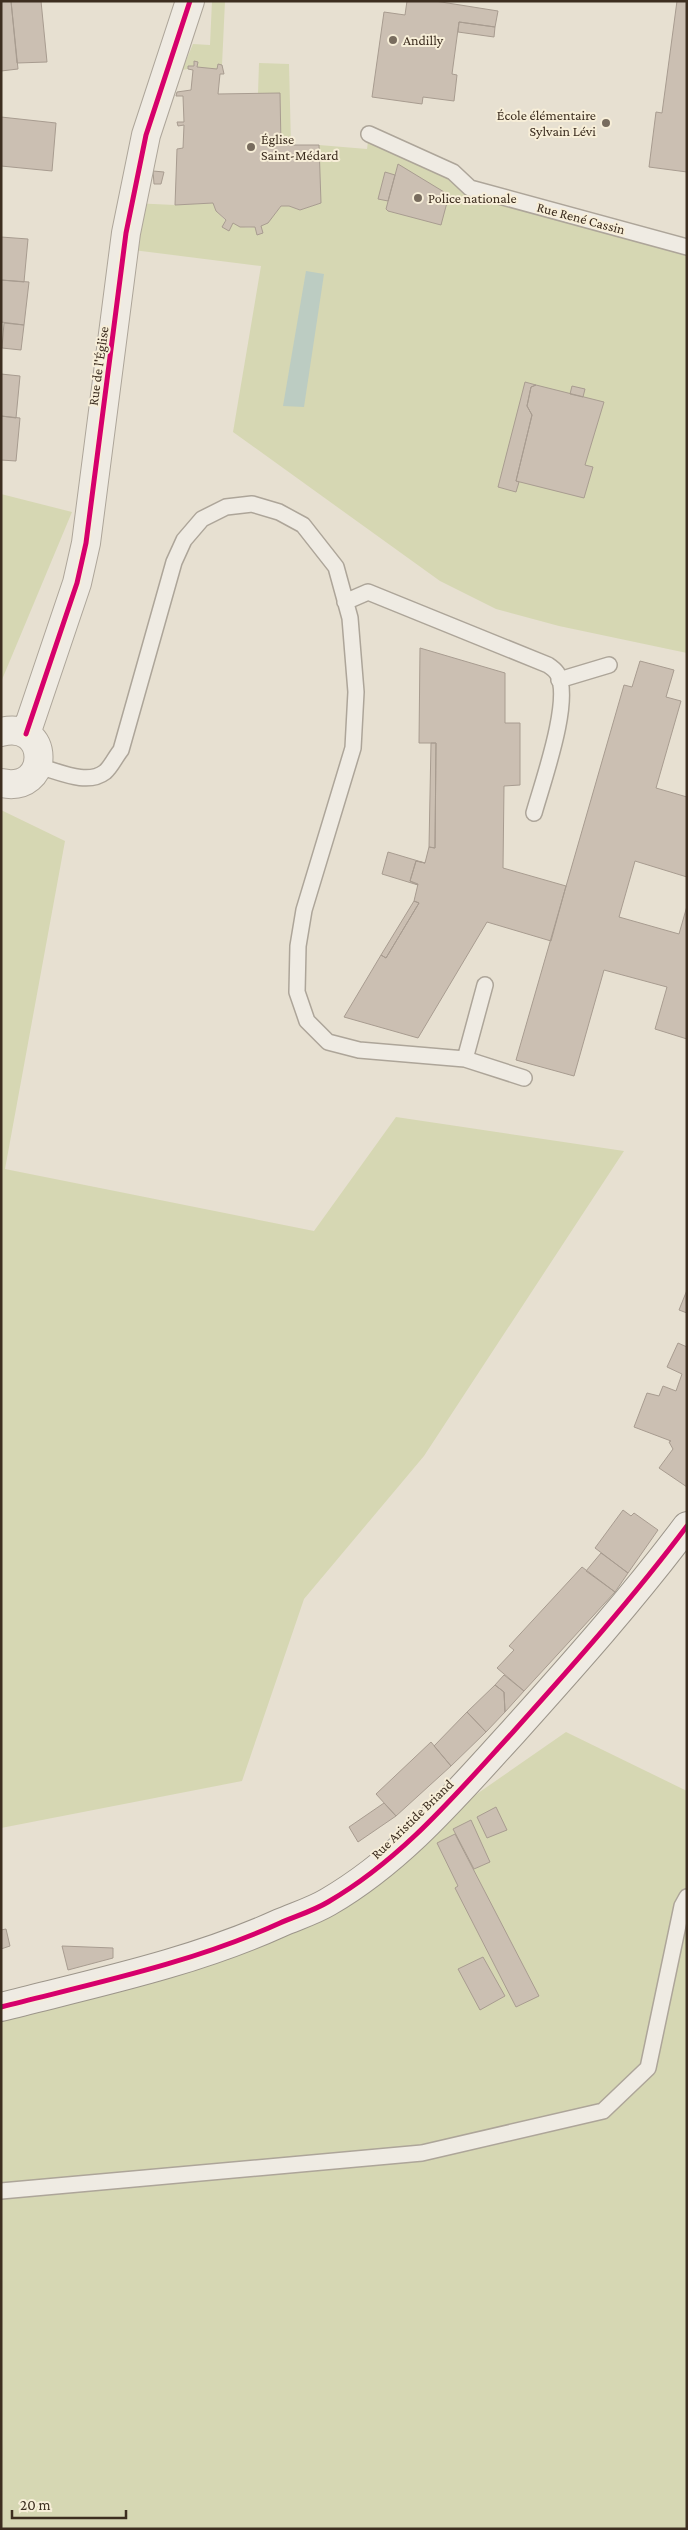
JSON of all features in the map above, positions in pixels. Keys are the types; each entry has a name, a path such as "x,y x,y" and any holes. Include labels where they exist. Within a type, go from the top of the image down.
{"street":[{"name":"Rue de l'Église","path":"14,733 77,583 87,534 132,202 146,135 190,1"},
{"path":"1,783 18,784 33,774 38,766 38,748 14,733"},
{"name":"Rue Aristide Briand","path":"1,2007 145,1970 246,1939 326,1903 371,1874 412,1839 446,1806 564,1674 656,1567 687,1526"}],"lane":[{"name":"Rue René Cassin","path":"369,134 453,172 470,188 687,247"},
{"path":"38,766 83,778 95,778 106,771 121,750 174,562 184,540 202,519 226,507 252,504 279,512 303,525 336,567 350,618 356,692 352,748 304,910 298,946 298,992 308,1021 328,1042 359,1050 465,1059 524,1078"},
{"path":"345,602 368,592 548,665 557,672 561,687 558,730 534,813"},
{"path":"559,680 608,664"},
{"path":"465,1059 485,985"},
{"path":"1,2191 422,2154 603,2111 648,2068 667,1970 682,1906 687,1897"}],"green space":[{"path":"212,1 225,1 222,65 218,64 217,69 197,67 198,62 194,61 194,66 188,66 188,69 182,70 193,44 210,45"},
{"path":"259,63 289,64 291,145 281,145 280,93 258,93"},
{"path":"369,134 470,188 687,247 687,653 559,626 496,609 440,581 233,432 261,266 125,249 132,203 175,205 213,203 216,211 225,220 223,227 233,223 240,226 254,227 266,222 281,206 289,206 300,210 321,203 319,145 367,149"},
{"path":"1,494 72,512 1,682"},
{"path":"1,810 65,841 5,1169 314,1231 396,1117 624,1151 424,1456 304,1599 242,1781 1,1828"},
{"path":"566,1732 687,1791 687,2529 1,2529 1,2007 246,1939 412,1839"}],"shaded area":[{"path":"306,271 324,274 304,407 283,406"}],"building":[{"path":"1,1 11,1 18,69 1,71"},
{"path":"11,1 41,1 47,62 17,63"},
{"path":"407,1 435,1 498,11 495,27 459,22 452,74 457,75 454,101 423,97 422,104 372,97 384,12 405,15"},
{"path":"677,1 687,1 687,172 649,167 656,112 662,113"},
{"path":"459,22 495,27 494,37 458,32"},
{"name":"Église Saint-Médard","path":"194,61 198,62 197,67 217,69 218,64 222,65 224,74 220,74 218,94 280,93 281,145 319,145 321,203 300,210 289,206 281,206 268,223 261,226 263,233 257,235 255,227 240,227 233,223 229,231 222,227 226,220 216,211 213,203 175,205 177,149 183,148 184,125 178,126 177,122 184,122 183,96 176,96 177,92 191,90 193,70 188,69 188,66 194,66"},
{"path":"1,117 56,123 52,171 1,166"},
{"name":"Police nationale","path":"398,164 449,195 441,225 386,209"},
{"path":"153,171 164,172 161,184 154,184"},
{"path":"385,172 395,175 388,201 378,199"},
{"path":"1,237 28,239 24,282 1,280"},
{"path":"1,280 29,282 24,325 1,322"},
{"path":"4,323 24,325 21,350 2,348"},
{"path":"1,374 20,376 16,418 1,416"},
{"path":"525,382 536,385 531,387 527,406 532,415 516,481 519,482 516,492 498,487"},
{"path":"536,385 604,402 585,465 593,467 584,498 516,481 532,415 527,406 531,387"},
{"path":"572,386 585,389 583,397 570,394"},
{"path":"1,416 20,418 16,461 1,460"},
{"path":"420,648 505,673 505,723 520,723 520,785 504,786 503,868 566,886 551,941 487,922 418,1038 344,1017 381,955 386,958 419,903 414,901 418,884 410,881 416,861 425,863 429,847 435,848 436,743 419,743"},
{"path":"640,661 674,670 666,697 681,701 656,788 687,797 687,877 635,861 619,917 679,934 687,906 687,1039 655,1029 667,987 604,970 574,1076 516,1060 624,685 632,687"},
{"path":"431,743 436,743 435,848 429,847"},
{"path":"388,852 425,863 416,861 410,881 418,885 382,874"},
{"path":"414,901 419,903 386,958 381,955"},
{"path":"687,1290 687,1313 679,1310"},
{"path":"678,1343 687,1347 687,1487 659,1468 673,1449 669,1442 671,1441 634,1427 647,1393 659,1396 663,1386 676,1391 682,1374 667,1367"},
{"path":"623,1510 631,1516 634,1513 658,1530 628,1573 595,1548"},
{"path":"601,1553 628,1573 615,1592 586,1571"},
{"path":"582,1567 615,1592 524,1691 497,1668 514,1650 509,1646"},
{"path":"504,1675 524,1691 505,1712 504,1692 495,1685"},
{"path":"495,1685 504,1692 505,1712 486,1732 467,1712"},
{"path":"467,1712 486,1732 451,1766 434,1746"},
{"path":"431,1742 451,1766 396,1816 376,1794"},
{"path":"384,1803 396,1816 358,1842 349,1827"},
{"path":"496,1807 507,1830 487,1838 477,1817"},
{"path":"471,1820 490,1862 474,1869 453,1829"},
{"path":"455,1834 539,1996 516,2007 455,1888 458,1886 437,1843"},
{"path":"6,1929 10,1946 1,1949 1,1930"},
{"path":"62,1946 113,1948 113,1958 68,1970"},
{"path":"483,1957 505,1996 480,2010 458,1969"}],"cycle path":[{"path":"26,734 77,583 86,543 126,233 146,135 190,1"},
{"path":"1,2007 143,1971 212,1950 316,1908 355,1885 404,1846 449,1802 602,1631 687,1526"}],"place":[{"name":"Andilly","path":"393,40"},
{"name":"École élémentaire Sylvain Lévi","path":"606,123"},
{"name":"Église Saint-Médard","path":"251,147"},
{"name":"Police nationale","path":"418,198"}]}
